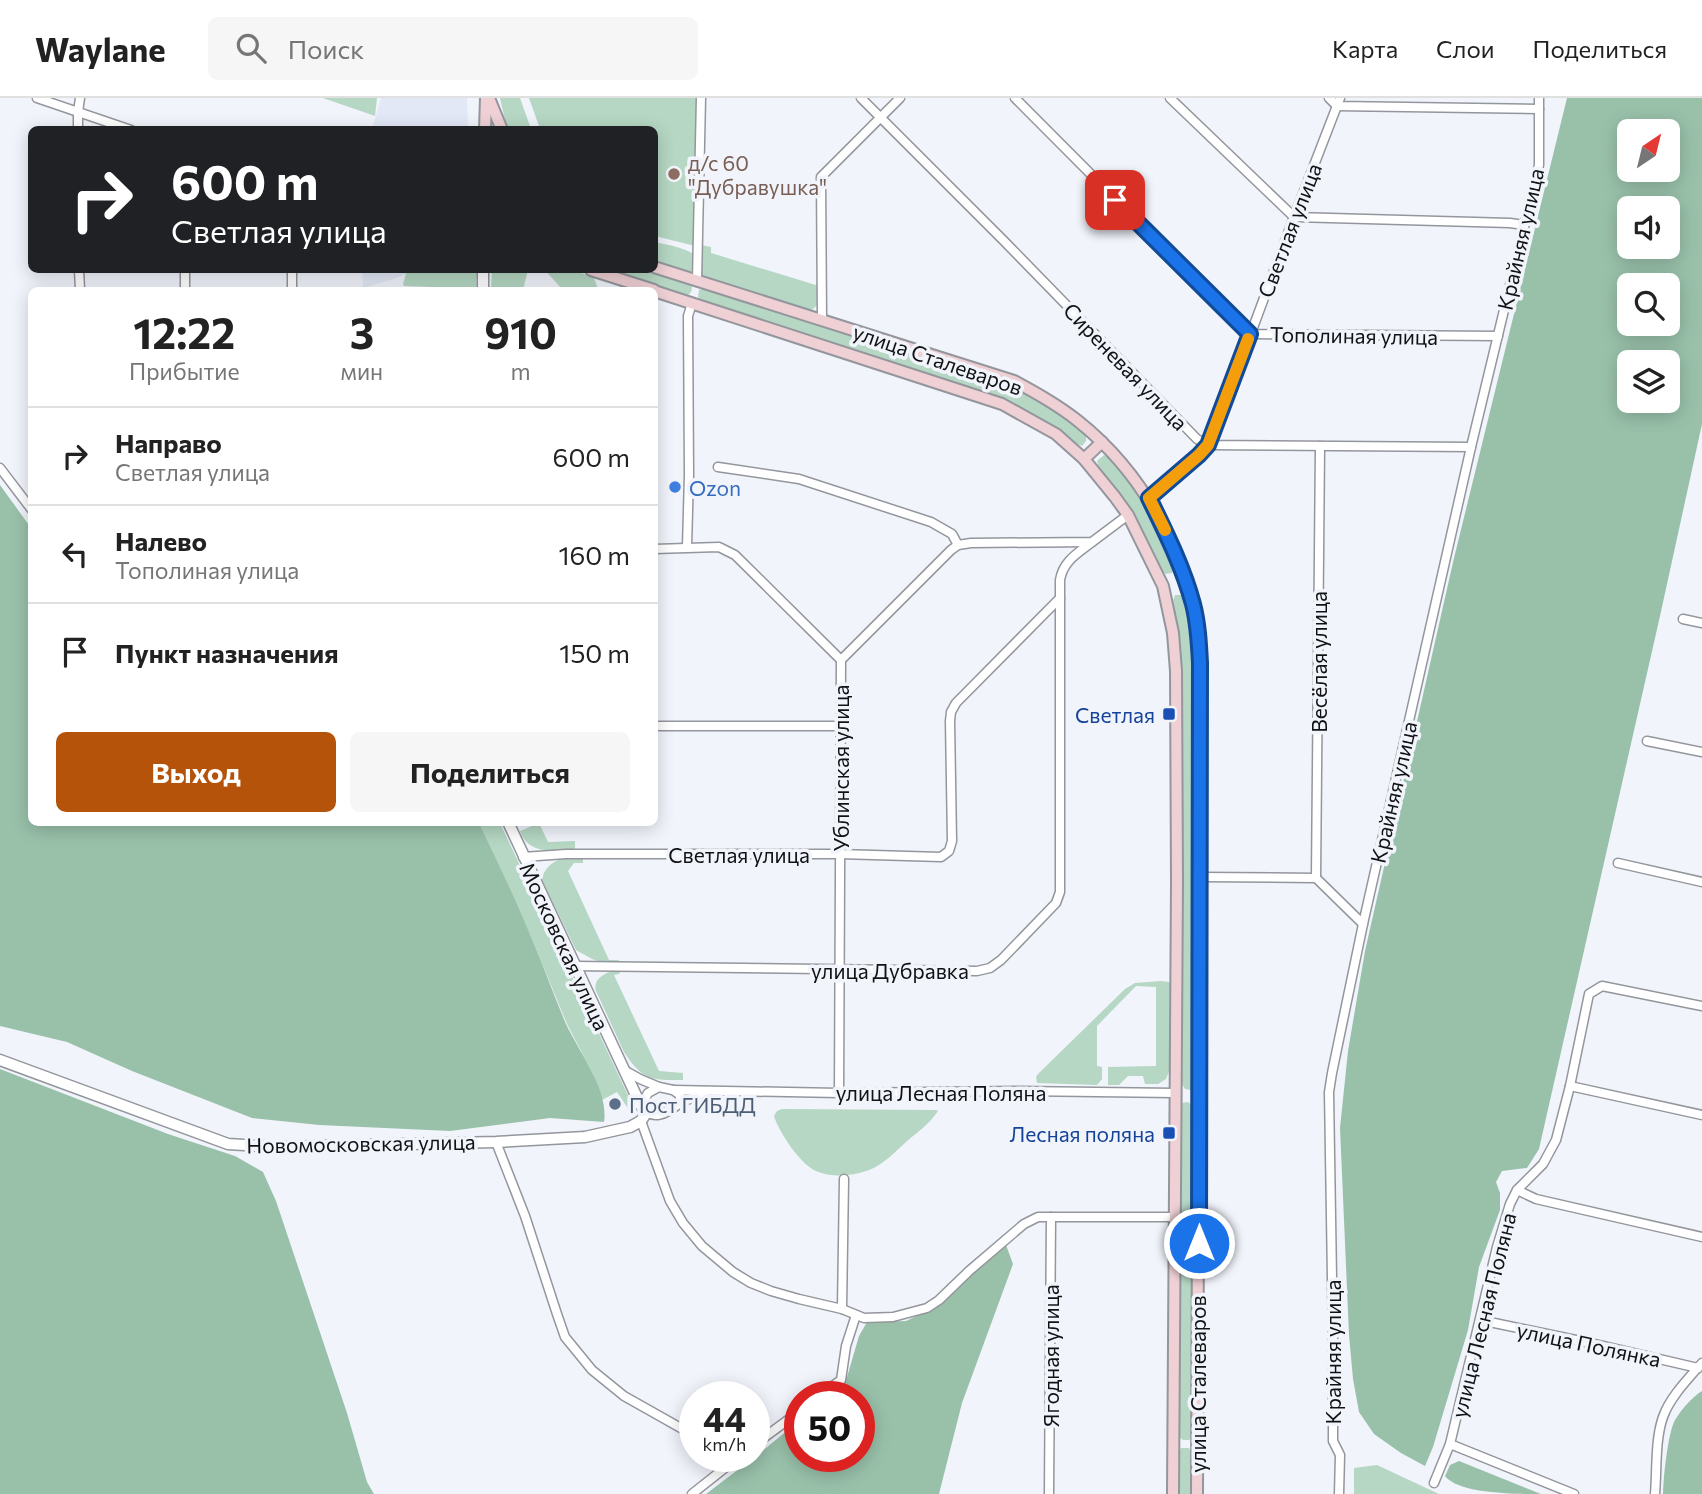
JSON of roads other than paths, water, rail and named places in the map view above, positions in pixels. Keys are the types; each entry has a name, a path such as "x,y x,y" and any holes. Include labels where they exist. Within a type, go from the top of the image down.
{"main road":[{"path":"485,126 488,98"},
{"path":"488,98 500,126"},
{"name":"улица Сталеваров","path":"658,268 1014,381 1076,419 1102,442 1149,498 1170,541 1193,606 1200,663 1197,1494"},
{"name":"улица Сталеваров","path":"604,273 643,287"},
{"path":"692,303 697,280"},
{"name":"улица Сталеваров","path":"658,292 1002,404 1056,434 1084,459 1128,515 1163,586 1174,633 1176,671 1173,1494"},
{"path":"1084,459 1102,442"},
{"path":"1163,586 1185,579"},
{"path":"1175,1093 1200,1095"},
{"path":"1174,1217 1199,1218"}],"street":[{"path":"37,98 119,126"},
{"path":"78,126 80,98"},
{"path":"697,280 701,98"},
{"name":"Сиреневая улица","path":"861,98 1196,439 1208,445 1471,447"},
{"path":"822,320 821,177 900,98"},
{"name":"Тополиная улица","path":"1015,98 1250,334 1498,336"},
{"path":"1170,98 1294,218 1524,225"},
{"path":"1329,98 1339,102 1539,109"},
{"name":"Крайняя улица","path":"1339,1494 1340,1455 1333,1441 1329,1093 1363,924 1471,447 1539,165 1539,98"},
{"name":"Светлая улица","path":"1149,498 1208,445 1339,102"},
{"path":"687,547 688,316 692,303"},
{"name":"Весёлая улица","path":"1316,878 1320,446"},
{"path":"718,467 799,479 931,522 951,534 958,545 1092,542 1128,515"},
{"path":"0,468 28,505"},
{"name":"улица Дубравка","path":"574,966 977,971 990,968 1002,960 1056,903 1060,892 1062,570 1066,563 1092,542"},
{"name":"Ублинская улица","path":"839,1093 841,660 958,545"},
{"path":"658,549 719,547 735,555 841,660"},
{"name":"Светлая улица","path":"523,857 566,854 942,856 949,851 952,841 951,712 956,703 1060,597"},
{"path":"1683,619 1702,623"},
{"path":"659,726 840,726"},
{"path":"1647,741 1702,752"},
{"name":"Московская улица","path":"510,826 643,1113 670,1201 683,1223 702,1246 751,1283 864,1318 893,1317 927,1308 939,1300 1024,1224 1038,1217 1174,1217"},
{"path":"1618,863 1702,882"},
{"path":"1200,877 1316,878 1363,924"},
{"name":"улица Лесная Поляна","path":"1434,1483 1450,1444 1510,1204 1517,1190 1543,1164 1556,1140 1589,994 1602,986 1702,1006"},
{"name":"Новомосковская улица","path":"0,1060 228,1144 275,1147 496,1142 585,1137 630,1127 643,1113"},
{"path":"623,1069 659,1087"},
{"path":"1570,1086 1702,1115"},
{"path":"643,1113 648,1093 659,1087"},
{"name":"улица Лесная Поляна","path":"659,1087 673,1090 839,1093 1175,1093"},
{"path":"673,1090 680,1095 680,1103"},
{"name":"улица Лесная Поляна","path":"643,1113 658,1115 707,1091"},
{"path":"496,1142 525,1216 565,1337 592,1370 624,1396 679,1427"},
{"path":"842,1309 844,1179"},
{"path":"1517,1190 1536,1199 1702,1237"},
{"name":"Ягодная улица","path":"1049,1494 1051,1217"},
{"path":"840,1381 846,1346 856,1315"},
{"name":"улица Полянка","path":"1480,1320 1700,1366"},
{"path":"1655,1494 1662,1419 1670,1402 1700,1366"},
{"path":"1450,1444 1574,1494"},
{"path":"692,1494 717,1472"}],"place":[{"name":"д/с 60 \"Дубравушка\"","path":"674,174"},
{"name":"Ozon","path":"675,487"},
{"name":"Светлая","path":"1169,714"},
{"name":"Пост ГИБДД","path":"615,1104"},
{"name":"Лесная поляна","path":"1169,1133"}]}
